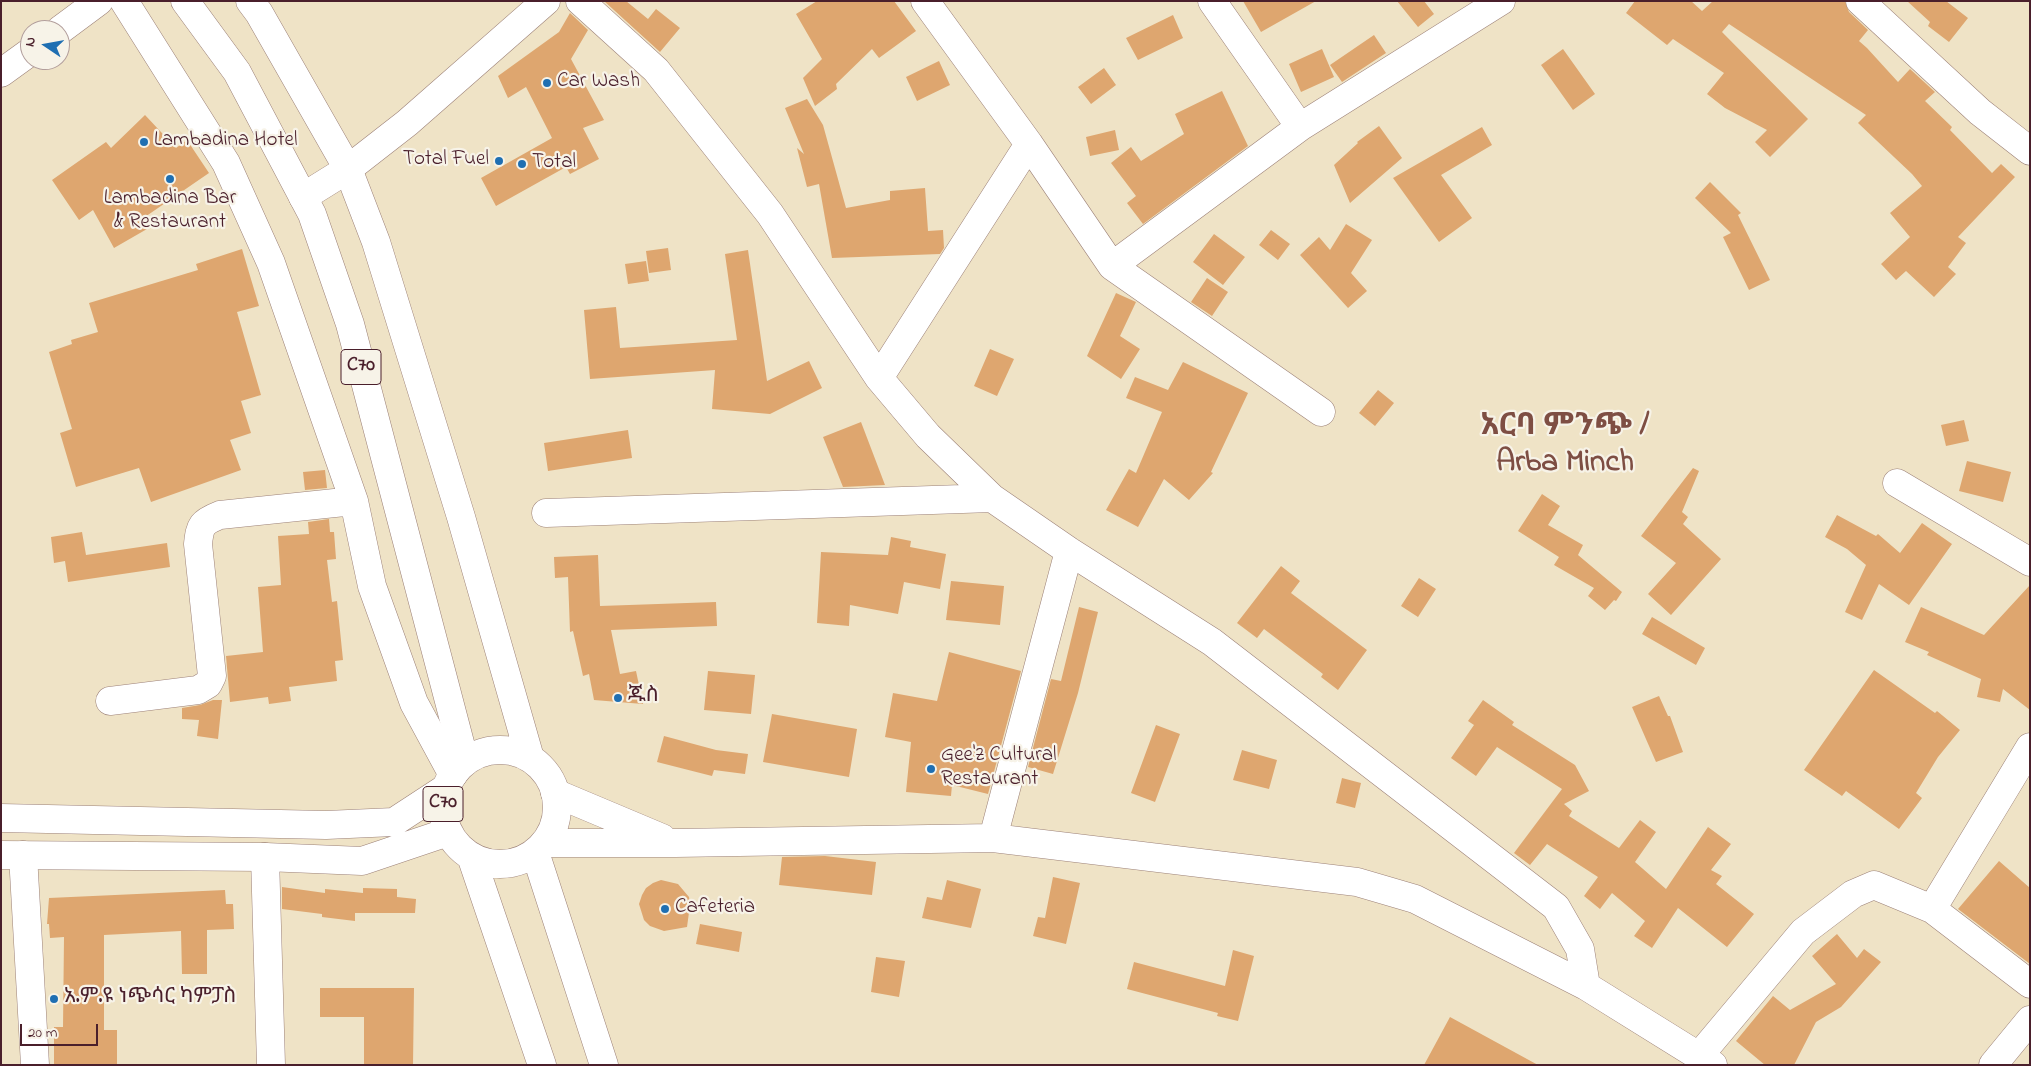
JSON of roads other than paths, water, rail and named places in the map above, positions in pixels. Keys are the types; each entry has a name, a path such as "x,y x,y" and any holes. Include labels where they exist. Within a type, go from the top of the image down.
{"main road":[{"path":"70,23 99,1"},
{"path":"1,818 326,825 394,822 455,775 414,702 375,595 354,501 271,263 226,163 124,1"},
{"name":"C70","path":"185,1 237,72 312,214 350,324 455,775"},
{"name":"C70","path":"250,1 259,13 348,169 376,242 458,507 530,758"},
{"path":"303,197 348,169 407,123 546,1"},
{"path":"580,1 656,70 770,214 879,378 928,436 992,498 1069,551 1212,642 1556,907 1580,948 1586,986"},
{"path":"925,1 1030,144 1112,266 1321,412"},
{"path":"1212,1 1300,127"},
{"path":"1112,266 1300,127 1501,1"},
{"path":"1860,1 1980,112 2030,151"},
{"path":"1,73 20,59"},
{"path":"879,378 1030,144"},
{"path":"1897,483 2030,562"},
{"path":"546,513 992,498"},
{"path":"110,701 198,690 208,684 212,676 198,544 199,528 208,520 220,515 354,501"},
{"path":"993,838 1069,551"},
{"path":"1932,908 2030,747"},
{"name":"C70","path":"497,750 514,751 530,758 542,768 550,779 555,793 557,810 553,827 540,847 520,860 504,864 486,863 470,856 458,846 448,832 444,818 443,803 455,775 480,754 497,750"},
{"path":"555,793 675,843"},
{"path":"35,1065 12,855 265,857 362,861 448,832"},
{"path":"604,1065 540,847 993,838 1357,882 1415,899 1586,986 1706,1060 1803,932 1853,894 1874,885 1932,908 2030,984"},
{"name":"C70","path":"470,856 542,1065"},
{"path":"265,857 271,1065"},
{"path":"1993,1065 2030,1020"}],"place":[{"name":"Car Wash","path":"547,83"},
{"name":"Lambadina Hotel","path":"144,142"},
{"name":"Total Fuel","path":"499,161"},
{"name":"Total","path":"522,164"},
{"name":"Lambadina Bar & Restaurant","path":"170,179"},
{"name":"ጁስ","path":"618,698"},
{"name":"Gee'z Cultural Restaurant","path":"931,769"},
{"name":"Cafeteria","path":"665,909"},
{"name":"አ.ም.ዩ ነጭሳር ካምፓስ","path":"54,999"}],"district":[{"name":"አርባ ምንጭ / Arba Minch","path":"1565,446"}]}
